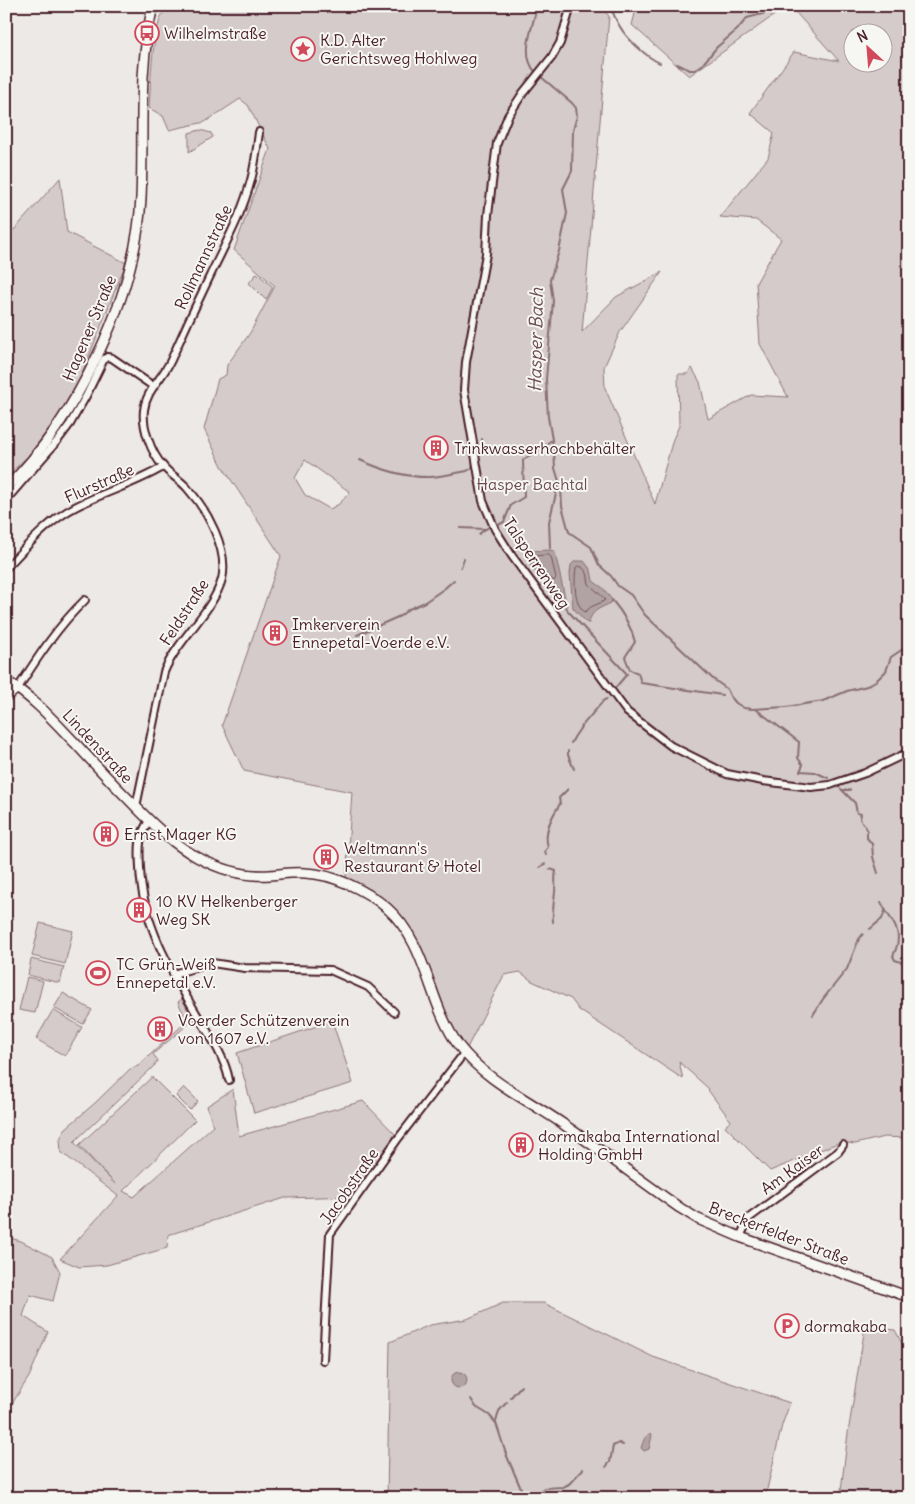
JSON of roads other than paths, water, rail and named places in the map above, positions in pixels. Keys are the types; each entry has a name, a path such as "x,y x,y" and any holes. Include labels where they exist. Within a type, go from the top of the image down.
{"main road":[{"name":"Hagener Straße","path":"6,488 36,456 75,399 111,323 130,266 141,200 142,73 147,33 153,6"},
{"name":"Lindenstraße","path":"6,682 18,688 42,708 149,821 166,836"},
{"path":"6,682 6,690"},
{"path":"6,697 18,688"},
{"name":"Breckerfelder Straße","path":"166,836 199,859 230,871 254,876 303,872 316,874 348,885 378,901 394,916 412,942 449,1030 465,1052 489,1076 561,1122 680,1208 698,1218 740,1237 909,1297"}],"street":[{"name":"Talsperrenweg","path":"571,6 560,43 552,57 523,92 508,116 497,143 488,215 486,254 466,362 464,390 482,500 495,529 512,556 627,712 671,746 727,774 770,783 811,787 830,785 865,773 909,752"},
{"name":"Rollmannstraße","path":"153,386 166,370 232,232 251,182 260,132"},
{"path":"6,500 70,424 104,359 107,357 112,358 153,386"},
{"name":"Feldstraße","path":"136,807 164,672 172,655 213,598 222,579 224,568 220,546 211,525 196,499 183,483 163,467 150,444 144,417 146,398 153,386"},
{"name":"Flurstraße","path":"6,568 30,542 62,515 75,507 129,485 163,467"},
{"path":"18,688 41,653 85,600"},
{"path":"149,821 142,831 139,851 141,890 147,913 173,974 228,1069 229,1080"},
{"path":"173,974 212,963 246,968 330,970 368,987 394,1012"},
{"name":"Jacobstraße","path":"324,1360 330,1234 397,1140 465,1052"},
{"name":"Am Kaiser","path":"740,1237 749,1218 838,1152 843,1145"}],"water":[{"path":"550,550 555,553 568,611 554,592 531,567 529,551"},
{"path":"575,561 584,561 591,570 593,581 603,588 612,600 611,603 594,612 589,623 573,608 570,574 571,565"},
{"path":"459,1372 467,1380 459,1388 451,1380"},
{"path":"651,1433 649,1449 644,1451 641,1448 643,1441"}],"waterway":[{"name":"Hasper Bach","path":"536,73 528,58 528,49 530,32 537,6"},
{"path":"610,6 626,36 643,52 660,63"},
{"path":"677,64 690,70 695,70 747,18 774,12 783,6"},
{"name":"Hasper Bach","path":"540,76 572,103 576,108 577,116 573,130 572,171 563,189 567,213 559,251 550,280 553,301 546,379 548,417 555,468 561,488 562,506 569,532 591,547 599,565 611,576 618,586 631,595 645,615 713,679 727,689 736,703 744,708 786,707 823,701 847,691 867,686 886,671 891,657 909,645"},
{"path":"482,439 483,450"},
{"path":"498,525 504,522 511,505 524,497 523,460 552,440"},
{"path":"360,460 394,473 421,477 436,477 467,471 472,468 473,464"},
{"path":"550,548 549,522 559,482"},
{"path":"460,528 486,529 490,526"},
{"path":"479,534 485,529"},
{"path":"461,567 464,558"},
{"path":"357,635 400,616 409,609 425,602 454,580"},
{"path":"612,600 631,630 635,642 625,657 630,670 638,673 641,683 722,695"},
{"path":"568,611 627,674 616,687"},
{"path":"571,743 582,726 604,700 607,699"},
{"path":"757,710 799,742 798,758 803,765 800,771 815,772 828,778"},
{"path":"568,751 574,769"},
{"path":"546,855 545,851 548,847 547,830 560,804 559,798 568,789"},
{"path":"841,789 855,803 857,813 861,814 860,819 867,829 867,838 872,844 873,857 878,873"},
{"path":"843,790 850,790"},
{"path":"540,867 545,864"},
{"path":"550,869 556,871 553,922"},
{"path":"881,902 896,927 898,940 893,956 895,960 901,962"},
{"path":"870,929 882,919 885,911"},
{"path":"813,1015 847,969 859,939 863,934"},
{"path":"511,1397 521,1386"},
{"path":"471,1399 476,1407 489,1415 496,1423 506,1454 525,1498"},
{"path":"496,1422 499,1411 507,1402"},
{"path":"606,1467 610,1462 613,1446 619,1443 623,1445"},
{"path":"530,1498 544,1488 563,1487 569,1484 583,1469"}],"place":[{"name":"Wilhelmstraße","path":"147,33"},
{"name":"K.D. Alter Gerichtsweg Hohlweg","path":"303,49"},
{"name":"Trinkwasserhochbehälter","path":"436,448"},
{"name":"Imkerverein Ennepetal-Voerde e.V.","path":"275,633"},
{"name":"Ernst Mager KG","path":"106,834"},
{"name":"Weltmann's Restaurant & Hotel","path":"326,857"},
{"name":"10 KV Helkenberger Weg SK","path":"139,910"},
{"name":"TC Grün-Weiß Ennepetal e.V.","path":"98,973"},
{"name":"Voerder Schützenverein von 1607 e.V.","path":"160,1029"},
{"name":"dormakaba International Holding GmbH","path":"521,1145"},
{"name":"dormakaba","path":"787,1326"}],"park label":[{"name":"Hasper Bachtal","path":"532,484"}]}
